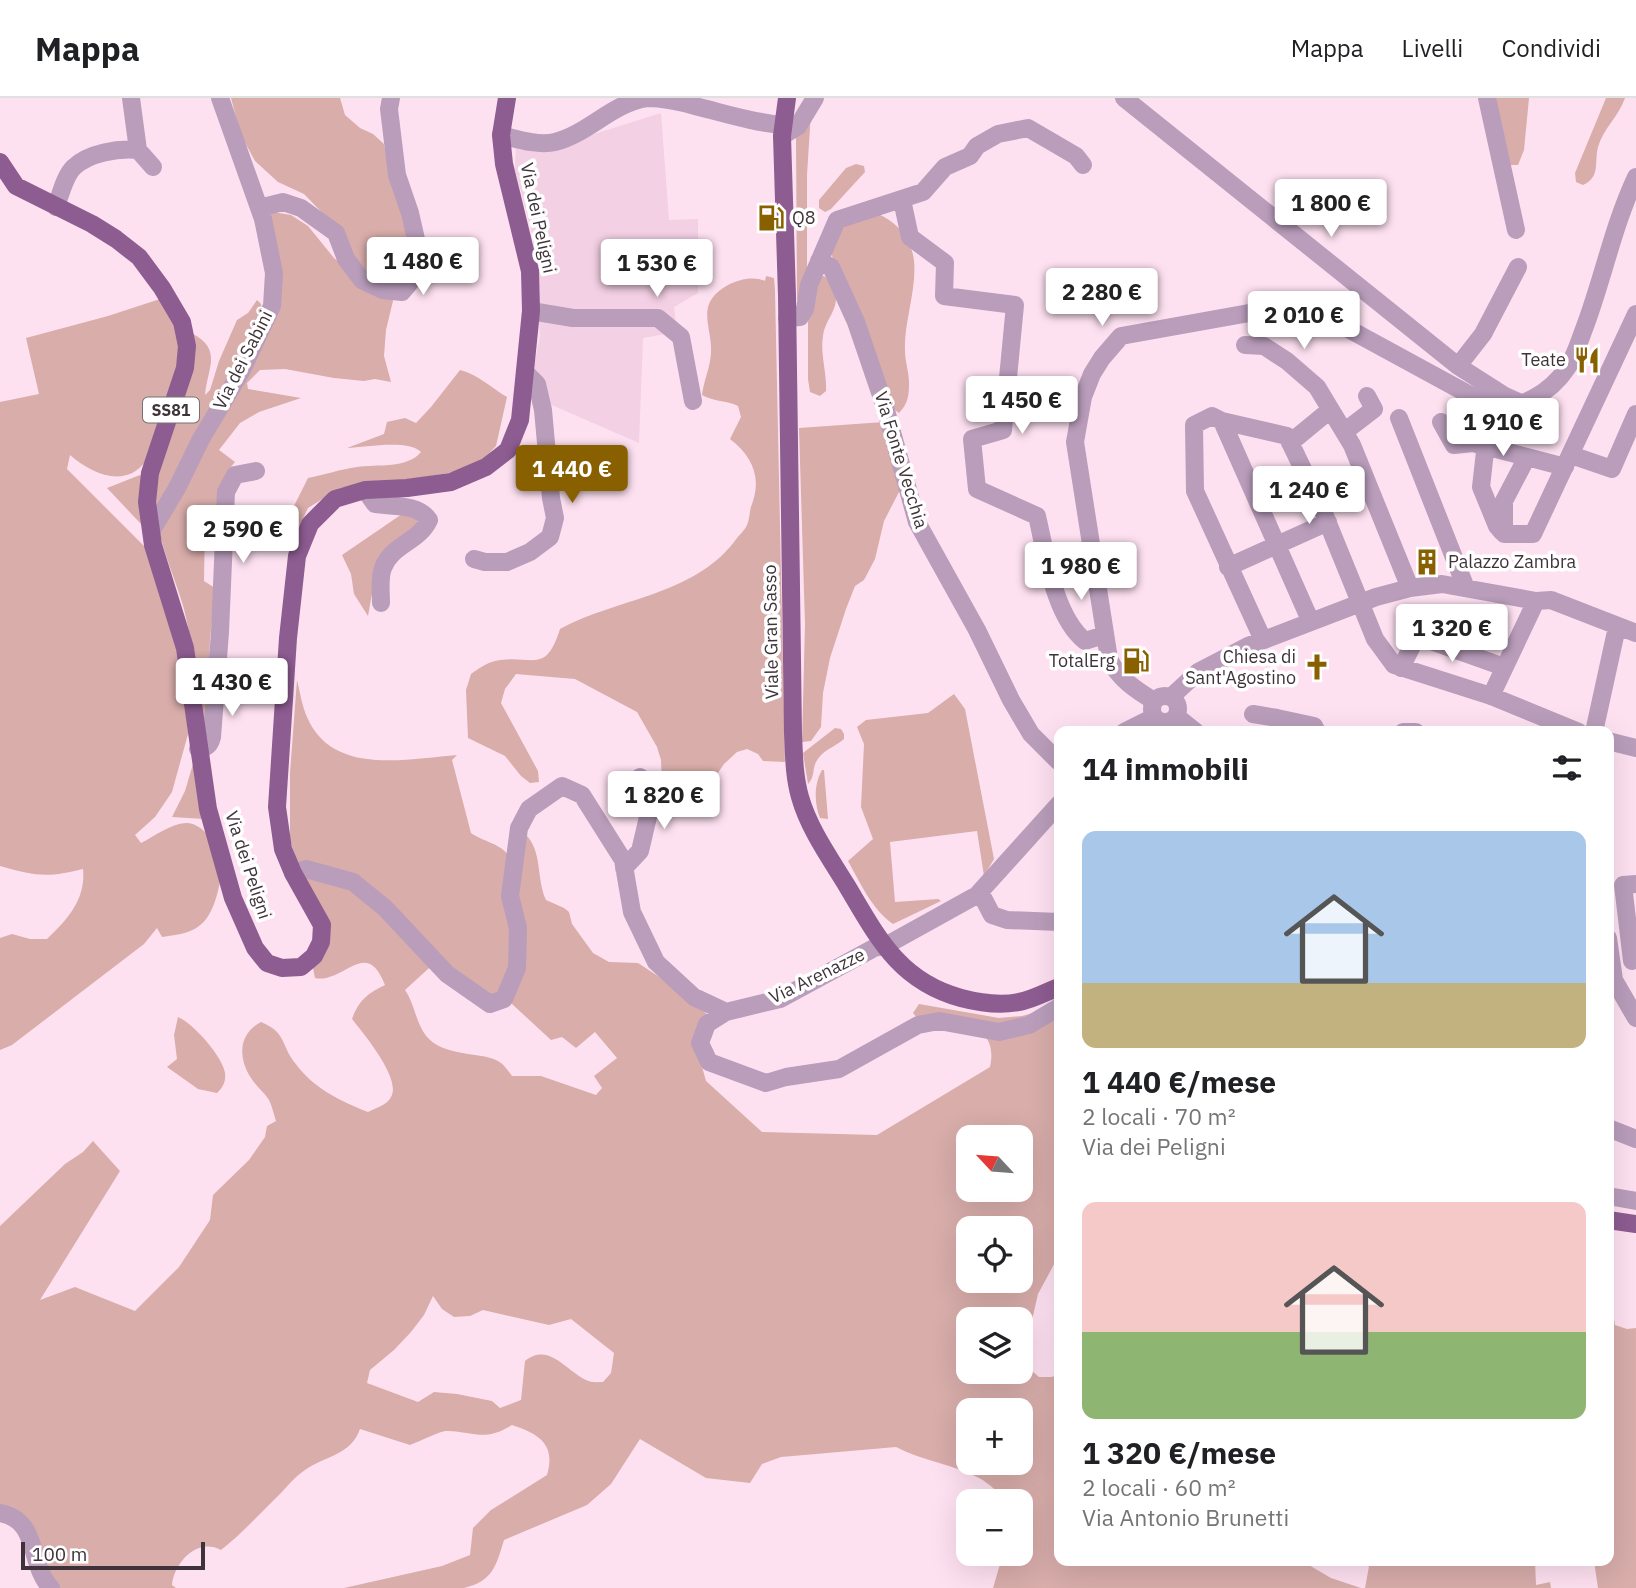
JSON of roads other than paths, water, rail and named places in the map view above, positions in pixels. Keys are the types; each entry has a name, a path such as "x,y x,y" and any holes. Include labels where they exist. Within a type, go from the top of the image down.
{"main road":[{"name":"Via dei Peligni","path":"0,162 16,186 116,239 139,257 182,322 187,346 186,368 150,473 147,502 158,565 185,648 208,809 233,898 255,948 267,963 282,968 301,967 314,956 321,942 321,925 283,849 277,807 288,638 298,556 310,524 335,499 365,490 451,482 486,467 508,450 520,420 527,374 531,311 530,271 504,164 501,135 507,98"},
{"name":"Viale Gran Sasso","path":"787,98 783,131 793,733 795,775 802,802 818,837 885,946 918,980 943,993 982,1004 1020,1002 1054,989"},
{"path":"1614,1221 1636,1224"}],"street":[{"path":"131,98 138,150 153,167"},
{"name":"Via dei Sabini","path":"152,530 241,372 272,306 274,273 259,208 220,98"},
{"path":"259,208 283,202 301,208 336,233 346,258 362,280 383,290 402,292 418,273 418,248 397,175 389,109 391,98"},
{"path":"501,135 524,141 553,142 581,130 619,107 646,98 666,98 783,131 799,126 815,98"},
{"path":"1124,98 1458,366 1505,396 1523,404"},
{"path":"1487,98 1516,230"},
{"path":"787,317 800,317 805,309 809,285 837,220 923,192 945,167 970,156 977,146 998,134 1028,128 1076,156 1083,165"},
{"path":"56,207 72,168 92,156 129,149 138,150"},
{"path":"1636,177 1623,206 1572,360 1560,377 1523,404 1499,408 1489,418 1478,488 1497,526 1504,534 1533,534 1636,314"},
{"path":"902,200 910,237 945,263 944,296 1015,305 1016,321 1003,430 972,439 977,489 1037,516 1052,580 1069,625 1085,642 1104,635"},
{"name":"Via Fonte Vecchia","path":"819,261 831,267 856,322 885,407 917,522 977,630 1011,700 1031,734 1054,757"},
{"path":"1458,366 1483,334 1518,267"},
{"path":"1188,726 1176,716 1165,722 1160,705 1131,687 1113,667 1104,635 1075,442 1083,397 1092,374 1121,336 1271,309 1310,308 1489,418"},
{"path":"531,311 573,318 658,318 681,337 693,401"},
{"path":"1245,345 1264,346 1287,361 1317,387 1345,432 1410,588"},
{"path":"474,559 507,562 530,552 550,537 555,518 542,410 537,384 527,374"},
{"path":"1345,432 1374,409 1367,396"},
{"path":"1289,440 1330,410"},
{"path":"1441,422 1454,445 1473,443 1527,457 1612,469 1636,415"},
{"path":"1263,640 1195,491 1194,425 1212,416 1289,440 1328,522 1375,639 1394,665 1491,696 1564,726"},
{"path":"1399,418 1466,588"},
{"path":"1222,421 1310,620"},
{"path":"1504,534 1504,501 1527,457"},
{"path":"198,749 205,748 212,737 222,607 226,492 235,475 256,471"},
{"path":"365,490 375,504 411,508 425,514 429,520 424,531 393,553 382,569 381,603"},
{"path":"1228,567 1328,522"},
{"path":"1132,726 1192,677 1217,662 1310,620 1410,588 1442,583 1544,600 1636,633"},
{"path":"1491,696 1504,667 1544,600"},
{"path":"1595,726 1617,627"},
{"path":"1401,668 1418,636 1504,667"},
{"path":"1254,714 1275,725 1314,726"},
{"path":"1614,742 1636,748"},
{"path":"624,868 640,851 648,817 639,778"},
{"path":"293,873 306,869 353,882 385,908 447,974 489,1004 504,999 517,968 518,928 510,885 519,828 530,809 562,786 582,795 623,860 632,912 656,962 694,996 726,1012"},
{"name":"Via Arenazze","path":"726,1012 780,999 874,948 885,946 980,892 1054,809"},
{"path":"1635,959 1623,885 1636,884"},
{"path":"980,892 992,915 1007,920 1054,922"},
{"path":"1614,979 1636,1018"},
{"path":"726,1012 707,1024 700,1043 709,1062 766,1083 786,1077 839,1069 918,1025 939,1021 999,1032 1029,1025 1054,1010"},
{"path":"1614,1131 1636,1139"},
{"path":"1614,1197 1636,1201"},
{"path":"0,1513 10,1514 28,1530 42,1578 51,1588"}],"place":[{"name":"Q8","path":"771,218"},
{"name":"Teate","path":"1587,360"},
{"name":"Palazzo Zambra","path":"1427,562"},
{"name":"TotalErg","path":"1136,661"},
{"name":"Chiesa di Sant'Agostino","path":"1317,667"}]}
